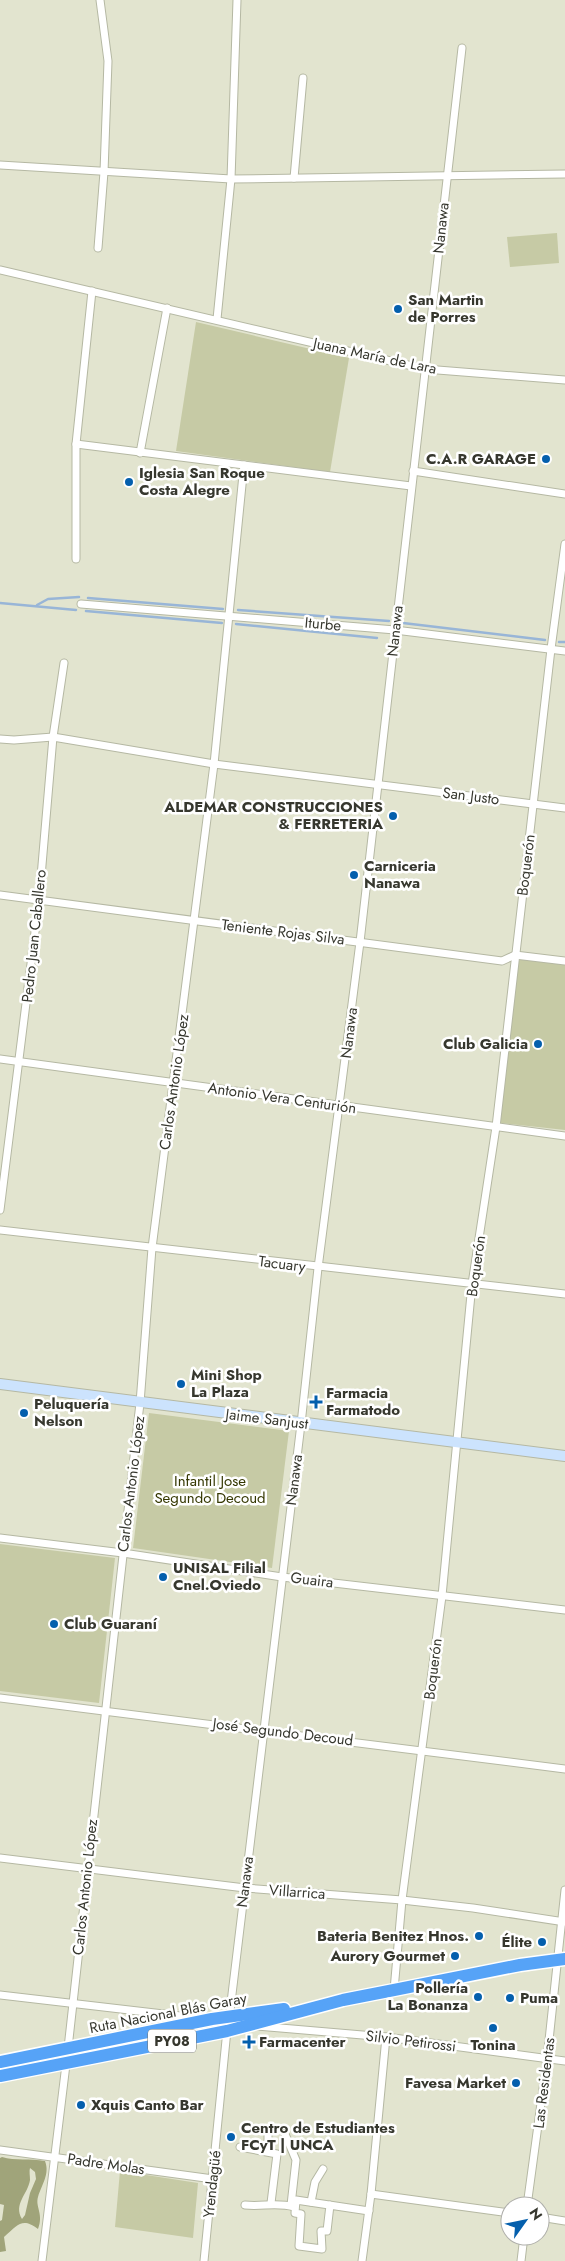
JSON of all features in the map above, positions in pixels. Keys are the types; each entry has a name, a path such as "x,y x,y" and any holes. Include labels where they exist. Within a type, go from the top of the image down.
{"highway":[{"name":"Ruta Nacional Blás Garay","path":"0,2076 227,2030 344,2000 562,1959"},
{"name":"Ruta Nacional Blás Garay","path":"0,2062 212,2019 344,2000"}],"main road":[{"name":"Jaime Sanjust","path":"0,1384 301,1424 565,1456"}],"street":[{"path":"98,248 104,172 108,61 100,0"},
{"path":"217,319 231,179 237,0"},
{"name":"Nanawa","path":"229,2016 301,1424 318,1268 360,942 462,48"},
{"path":"294,178 303,78"},
{"path":"0,165 231,179 565,174"},
{"name":"Juana María de Lara","path":"0,270 217,319 424,369 565,380"},
{"path":"76,559 76,444 92,291"},
{"path":"140,453 167,308"},
{"path":"76,444 411,486"},
{"name":"Carlos Antonio López","path":"42,2261 68,2048 104,1710 140,1403 152,1248 196,921 230,616 244,465"},
{"path":"413,471 565,494"},
{"name":"Boquerón","path":"394,1990 402,1900 442,1596 472,1284 496,1127 550,649 565,544"},
{"name":"Iturbe","path":"81,604 395,630 565,651"},
{"name":"Pedro Juan Caballero","path":"0,1210 39,900 54,737 64,663"},
{"name":"San Justo","path":"0,739 14,740 54,737 214,764 565,808"},
{"name":"Teniente Rojas Silva","path":"0,895 502,961 515,955 565,961"},
{"name":"Antonio Vera Centurión","path":"0,1059 565,1136"},
{"name":"Tacuary","path":"0,1230 318,1268 565,1294"},
{"name":"Guaira","path":"0,1538 123,1553 282,1577 565,1610"},
{"name":"José Segundo Decoud","path":"0,1698 565,1769"},
{"name":"Villarrica","path":"0,1858 244,1888 402,1900 473,1908 563,1922"},
{"name":"Las Residentas","path":"528,2196 562,1959 565,1890"},
{"path":"0,1995 212,2019"},
{"name":"Silvio Petirossi","path":"229,2016 248,2025 386,2037 565,2061"},
{"name":"Yrendagüé","path":"204,2261 229,2016"},
{"path":"362,2261 371,2194 386,2037"},
{"path":"268,2131 268,2150"},
{"path":"284,2134 296,2160 293,2206 295,2213 300,2214 302,2233 299,2246 322,2249 321,2231 327,2231 330,2205"},
{"path":"240,2147 268,2150 277,2154 271,2203"},
{"name":"Padre Molas","path":"0,2150 213,2179"},
{"path":"312,2202 315,2182 323,2169"},
{"path":"371,2194 500,2212"},
{"path":"293,2206 296,2200 369,2211"},
{"path":"245,2205 258,2207 271,2203 293,2206"},
{"path":"550,2219 565,2221"},
{"path":"521,2261 523,2246"}],"green space":[{"path":"557,233 559,263 510,267 507,237"},
{"path":"196,322 349,358 330,472 176,451"},
{"name":"Club Galicia","path":"520,959 565,964 565,1130 501,1123 500,1117"},
{"name":"Infantil Jose Segundo Decoud","path":"149,1413 289,1431 272,1568 133,1548"},
{"name":"Club Guaraní","path":"0,1544 115,1558 99,1703 0,1691"},
{"path":"0,2158 45,2161 47,2170 37,2201 40,2219 38,2229 33,2225 20,2224 4,2237 6,2251 0,2252 0,2221 2,2220 4,2205 0,2204","holes":["30,2168 35,2172 36,2179 30,2193 25,2215 22,2219 19,2209 29,2185"]},
{"path":"120,2171 198,2183 193,2238 115,2227"}],"waterway":[{"path":"37,605 48,599 79,597"},
{"path":"88,598 223,609"},
{"path":"0,603 76,610"},
{"path":"238,610 389,621"},
{"path":"86,611 222,623"},
{"path":"403,623 545,640"},
{"path":"236,624 377,638"},
{"path":"559,642 565,642"}],"place":[{"name":"San Martin de Porres","path":"398,309"},
{"name":"C.A.R GARAGE","path":"546,459"},
{"name":"Iglesia San Roque Costa Alegre","path":"129,482"},
{"name":"ALDEMAR CONSTRUCCIONES & FERRETERIA","path":"393,816"},
{"name":"Carniceria Nanawa","path":"354,875"},
{"name":"Club Galicia","path":"538,1044"},
{"name":"Mini Shop La Plaza","path":"181,1384"},
{"name":"Farmacia Farmatodo","path":"316,1402"},
{"name":"Peluquería Nelson","path":"24,1413"},
{"name":"UNISAL Filial Cnel.Oviedo","path":"163,1577"},
{"name":"Club Guaraní","path":"54,1624"},
{"name":"Bateria Benitez Hnos.","path":"479,1936"},
{"name":"Élite","path":"542,1942"},
{"name":"Aurory Gourmet","path":"455,1956"},
{"name":"Pollería La Bonanza","path":"478,1997"},
{"name":"Puma","path":"510,1998"},
{"name":"Tonina","path":"493,2028"},
{"name":"Farmacenter","path":"249,2042"},
{"name":"Favesa Market","path":"516,2083"},
{"name":"Xquis Canto Bar","path":"81,2105"},
{"name":"Centro de Estudiantes FCyT | UNCA","path":"231,2137"}]}
